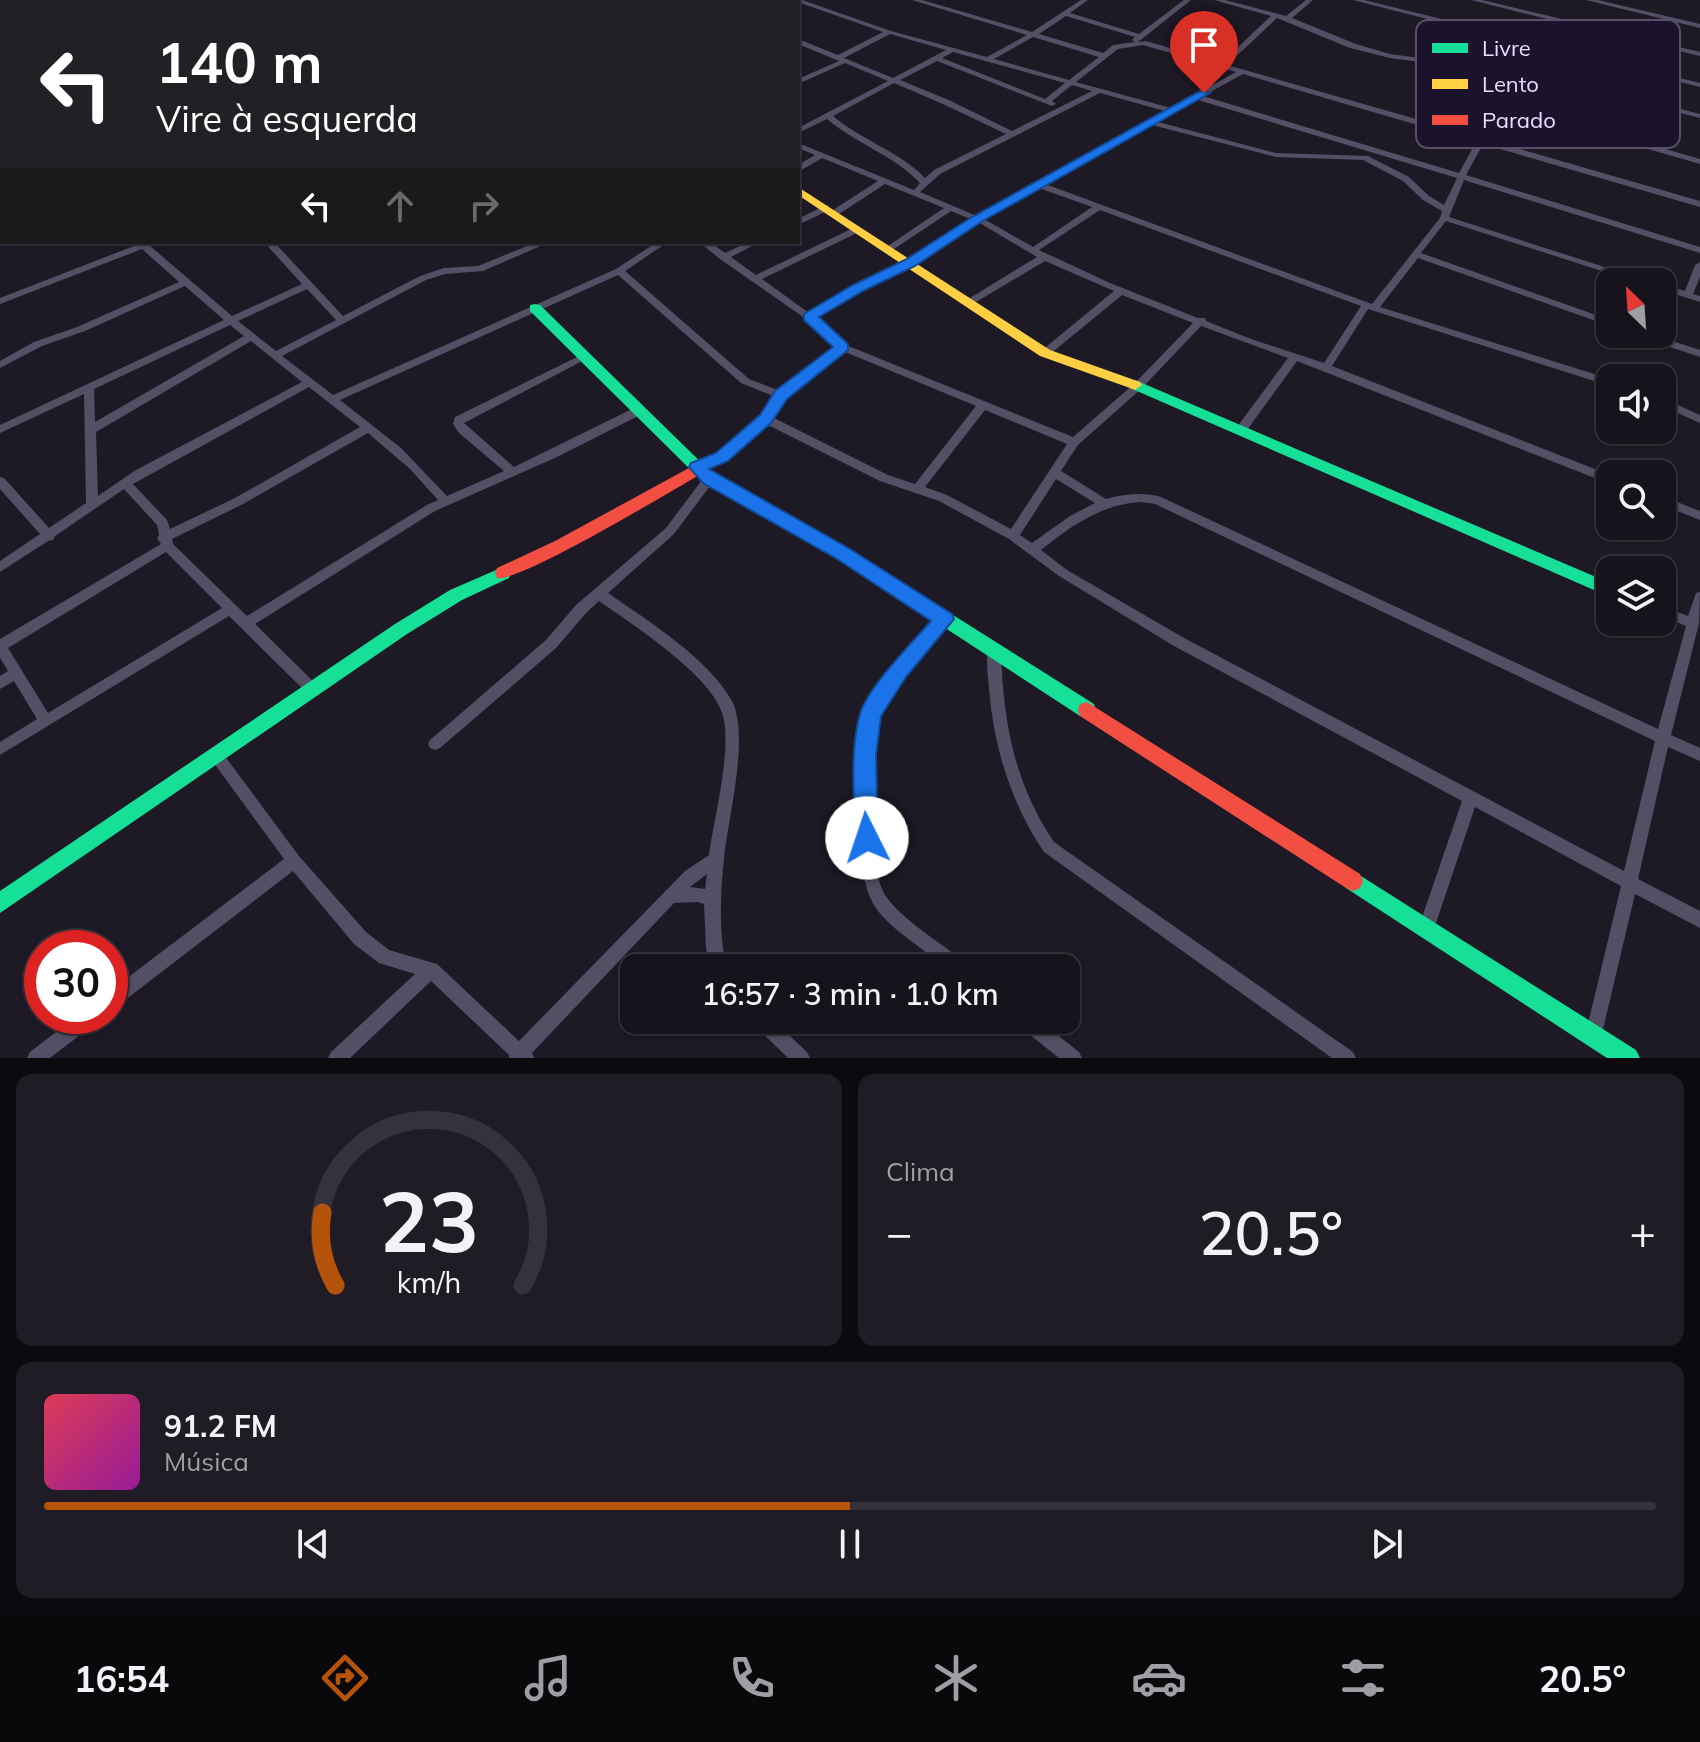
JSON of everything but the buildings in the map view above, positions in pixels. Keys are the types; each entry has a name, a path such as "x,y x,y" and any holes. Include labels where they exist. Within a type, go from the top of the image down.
{"street":[{"path":"915,0 1104,56"},
{"path":"1068,0 1082,2"},
{"path":"1046,102 1116,47 1139,40 1188,0"},
{"path":"1217,0 1287,18 1353,46 1416,59"},
{"path":"1287,18 1310,0"},
{"path":"1474,0 1545,20"},
{"path":"1589,0 1674,20"},
{"path":"1362,1 1440,20"},
{"path":"800,2 889,32 1173,111"},
{"path":"988,59 1034,34 1082,2"},
{"path":"1065,14 1240,73 1416,123"},
{"path":"1222,66 1276,15"},
{"path":"1680,21 1700,26"},
{"path":"800,81 889,32"},
{"path":"800,42 1013,135"},
{"path":"1680,49 1700,54"},
{"path":"800,130 952,50"},
{"path":"1004,52 1005,63"},
{"path":"936,58 1062,108"},
{"path":"988,78 1005,63"},
{"path":"809,317 858,288 910,263 977,219 1240,73"},
{"path":"1680,80 1700,85"},
{"path":"915,193 937,172 1100,90"},
{"path":"1197,97 1700,250"},
{"path":"1680,111 1700,116"},
{"path":"827,115 844,130 908,166 924,182"},
{"path":"1149,122 1276,155 1365,158 1406,179 1445,214 1605,268"},
{"path":"800,146 977,219 1044,257 1122,290 1596,474"},
{"path":"1326,367 1370,306 1445,214 1476,148"},
{"path":"1504,148 1700,204"},
{"path":"1652,148 1700,162"},
{"path":"800,168 821,155"},
{"path":"800,221 830,211 883,182"},
{"path":"1039,185 1370,306 1596,379"},
{"path":"1455,190 1484,186"},
{"path":"800,191 1045,353 1138,386 1596,584"},
{"path":"1034,250 1097,208"},
{"path":"888,250 949,209"},
{"path":"756,278 856,230"},
{"path":"0,301 148,244 184,283 409,460 445,501"},
{"path":"271,244 342,321"},
{"path":"275,356 437,272 480,269 540,244"},
{"path":"334,399 619,271 653,244"},
{"path":"707,244 809,317 842,347 1074,442"},
{"path":"723,257 751,244"},
{"path":"1415,254 1596,318"},
{"path":"968,303 1044,257"},
{"path":"1688,295 1700,265"},
{"path":"619,271 745,381 781,395"},
{"path":"0,365 48,339 81,329 184,283"},
{"path":"0,429 307,285"},
{"path":"1045,353 1122,290"},
{"path":"1676,291 1700,299"},
{"path":"535,308 703,473 844,554 1628,1058"},
{"path":"1013,536 1074,442 1138,386 1202,320"},
{"path":"92,429 251,337"},
{"path":"1676,346 1700,354"},
{"path":"0,903 312,689 456,595 703,473 766,419 781,395 842,347"},
{"path":"1241,430 1294,357"},
{"path":"513,472 463,430 458,424 459,420 583,358"},
{"path":"0,567 49,537 125,483 309,383"},
{"path":"89,388 92,505"},
{"path":"917,489 983,405"},
{"path":"1676,408 1700,419"},
{"path":"245,624 445,501 513,472 640,410"},
{"path":"766,419 884,478 943,498 1013,536 1179,642 1700,920"},
{"path":"45,721 0,646 165,542 369,427"},
{"path":"435,744 551,644 598,593 670,531 703,473"},
{"path":"1056,473 1105,504"},
{"path":"0,481 49,537"},
{"path":"125,483 163,523 165,542 312,689"},
{"path":"1032,550 1076,518 1105,504 1133,497 1157,500 1700,755"},
{"path":"1676,506 1700,516"},
{"path":"598,593 650,629 685,659 727,705 732,727 732,748 715,860 715,954"},
{"path":"1594,1036 1674,691 1700,597"},
{"path":"0,749 230,609"},
{"path":"1676,616 1693,623"},
{"path":"943,954 879,899 870,877 864,798 866,730 870,713 899,671 945,619"},
{"path":"994,650 995,682 1006,752 1026,814 1049,847 1347,1058"},
{"path":"0,683 16,673"},
{"path":"216,755 294,861 360,938 385,957 431,970 520,1056 670,896 701,867 715,860"},
{"path":"1426,929 1471,797"},
{"path":"128,987 294,861"},
{"path":"670,896 698,894 714,899"},
{"path":"337,1058 431,970"},
{"path":"36,1058 67,1034"},
{"path":"776,1034 801,1058"},
{"path":"1043,1034 1073,1058"}],"traffic: fast":[{"path":"535,308 709,479 844,554 1087,710"},
{"path":"711,461 722,457 766,419 781,395 842,347"},
{"path":"1135,385 1596,584"},
{"path":"0,903 401,629 456,595 503,573"},
{"path":"1353,881 1628,1058"}],"traffic: slow":[{"path":"800,191 1045,353 1135,385"}],"traffic: jam":[{"path":"503,573 561,545 711,461"},
{"path":"1087,710 1353,881"}],"route":[{"path":"867,838 865,755 870,713 899,671 945,619 844,554 740,498 709,479 697,467 722,457 766,419 781,395 842,347 809,317 858,288 910,263 977,219 1204,93"}]}
